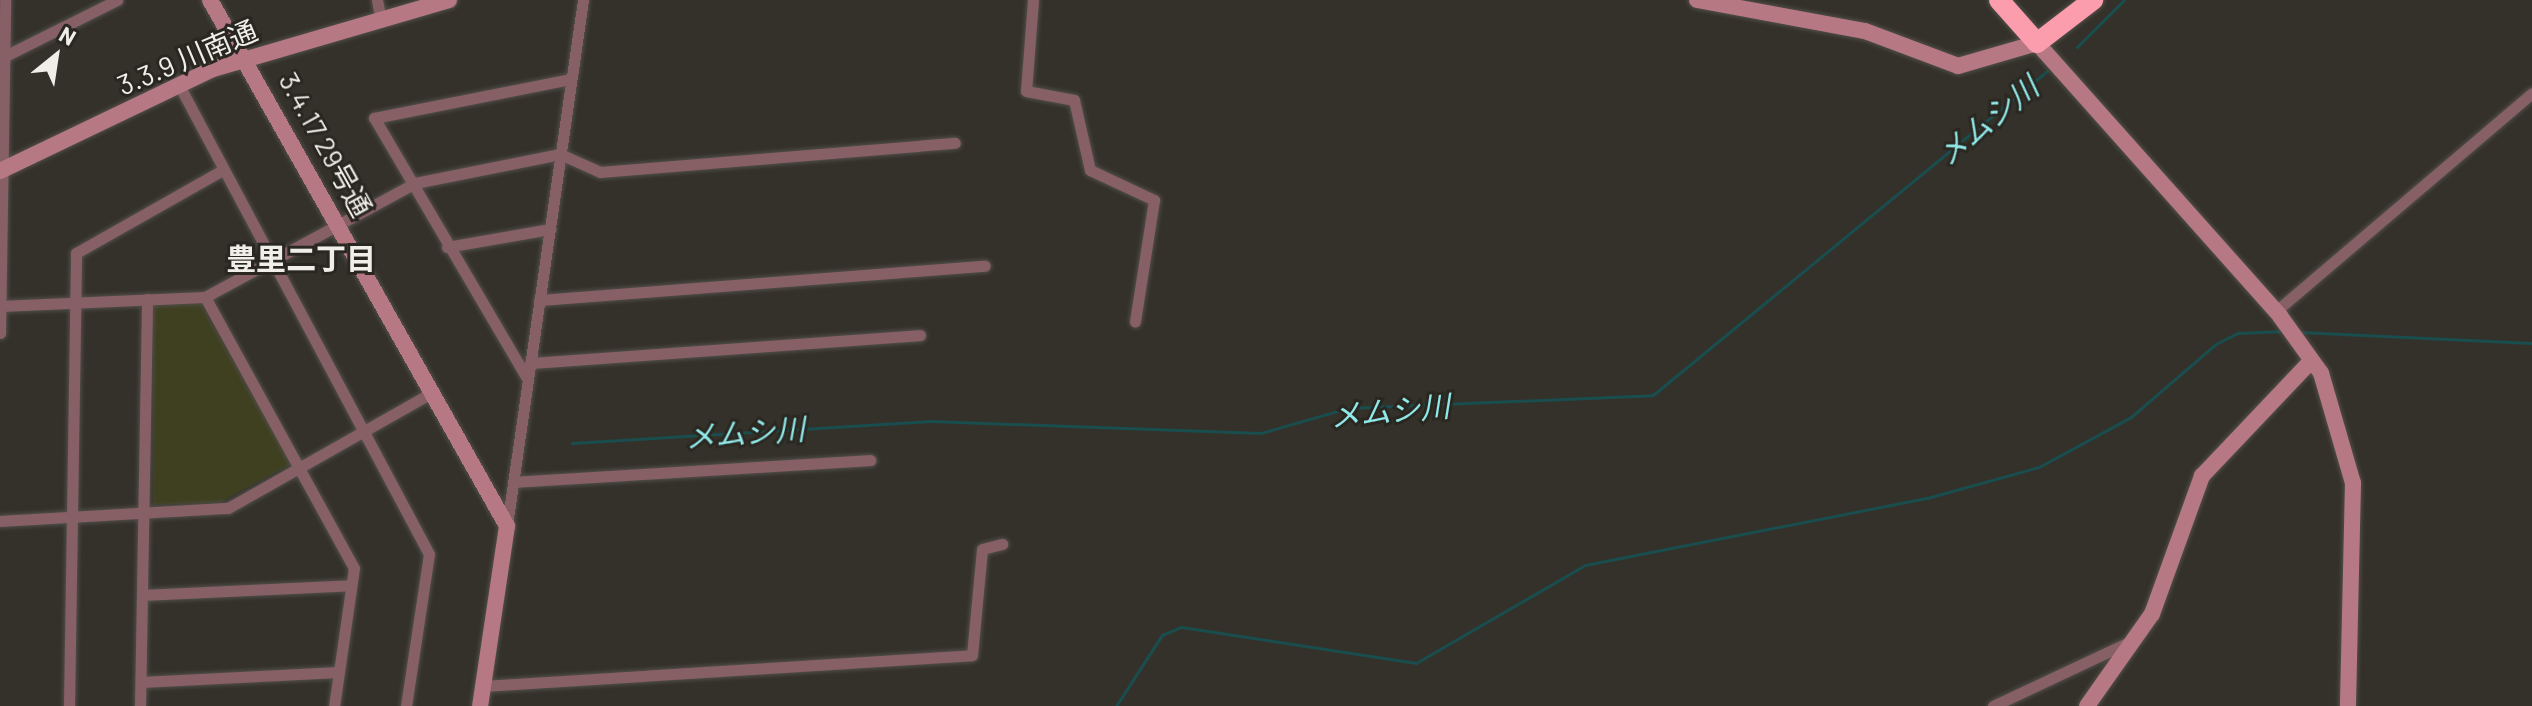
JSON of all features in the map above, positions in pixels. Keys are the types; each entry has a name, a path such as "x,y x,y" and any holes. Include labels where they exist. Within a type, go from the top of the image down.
{"highway":[{"path":"1999,0 2037,43 2093,0"}],"street":[{"path":"0,333 5,0"},
{"path":"2,57 117,0"},
{"name":"3.4.17 29号通","path":"210,0 248,57 507,526"},
{"name":"3.3.9 川南通","path":"2,170 179,85 248,57 378,8 449,0"},
{"path":"480,706 583,0"},
{"path":"1033,0 1026,91 1074,100 1090,170 1154,200 1135,322"},
{"path":"1697,0 1865,31 1958,66 2037,43 2278,313 2310,357 2341,421 2353,483 2348,706"},
{"path":"528,380 447,247 374,118 571,79"},
{"path":"179,85 267,262 429,554 406,706"},
{"path":"2278,313 2532,93"},
{"path":"0,306 205,297 339,221 412,184 560,154 600,172 955,143"},
{"path":"69,706 76,253 221,171"},
{"path":"447,247 550,229"},
{"path":"539,300 985,266"},
{"path":"205,297 354,568 334,706"},
{"path":"140,706 147,299"},
{"path":"530,363 920,335"},
{"path":"2087,706 2152,614 2202,476 2310,357"},
{"path":"0,521 228,508 433,392"},
{"path":"513,482 870,460"},
{"path":"483,686 972,655 982,549 1002,544"},
{"path":"142,595 351,585"},
{"path":"1993,706 2131,641"},
{"path":"141,682 339,672"}],"green space":[{"path":"200,303 291,464 220,502 153,505 153,306"}],"waterway":[{"name":"メムシ川","path":"2077,47 2124,0"},
{"name":"メムシ川","path":"572,443 931,421 1261,433 1348,408 1653,395 2047,71"},
{"path":"1116,706 1162,635 1181,627 1416,663 1585,565 1927,498 2039,467 2131,417 2216,344 2238,333 2285,331"},
{"path":"2300,332 2532,343"}],"district":[{"name":"豊里二丁目","path":"301,258"}]}
